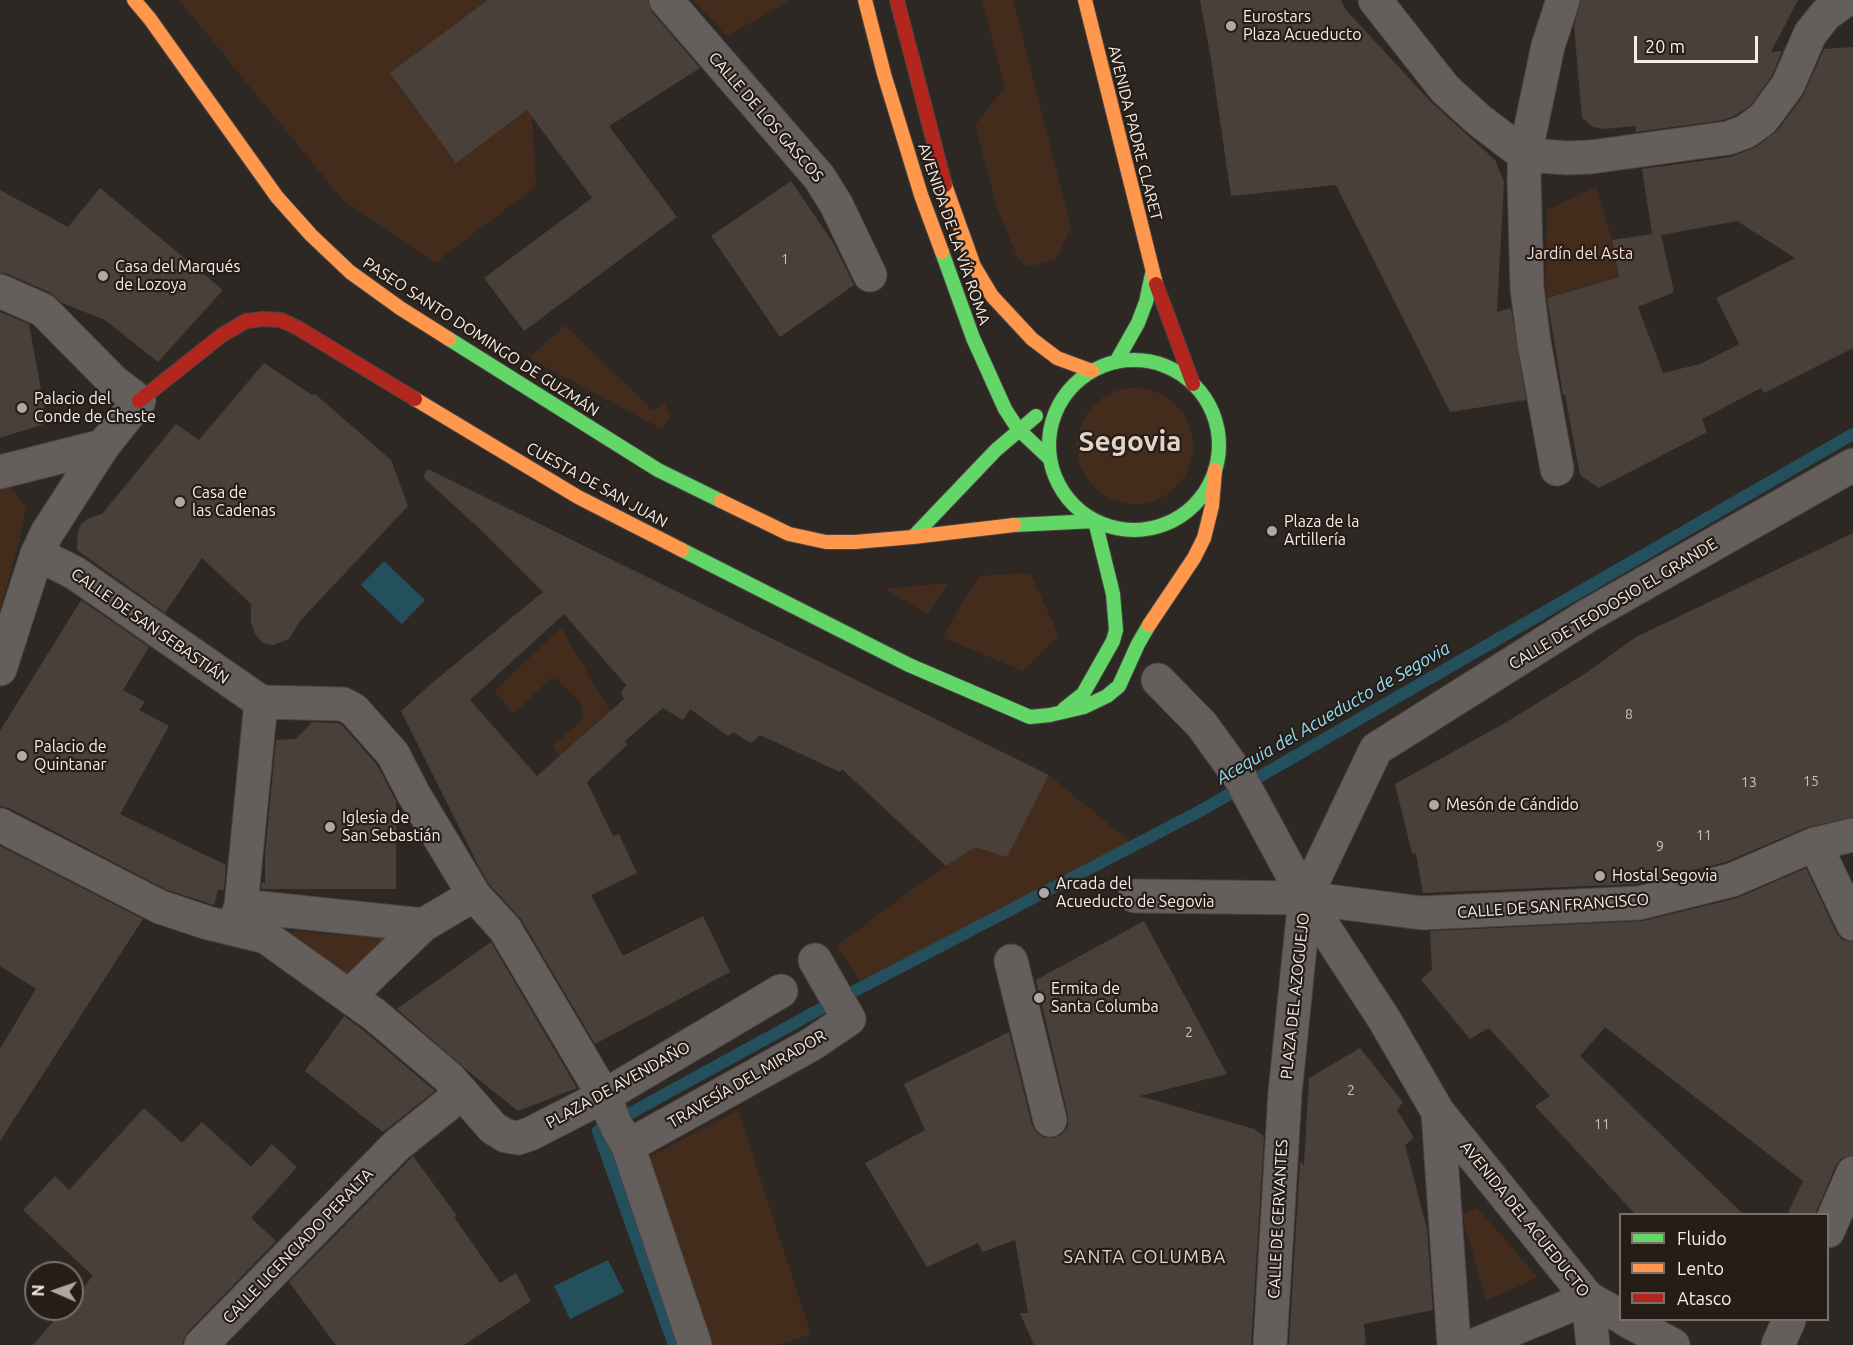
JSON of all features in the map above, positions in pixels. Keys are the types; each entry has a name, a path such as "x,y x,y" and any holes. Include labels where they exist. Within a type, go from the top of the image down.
{"main road":[{"name":"PASEO SANTO DOMINGO DE GUZMÁN","path":"135,0 277,197 311,235 350,272 400,308 652,466 789,534 811,540 836,543 1026,524 1095,521"},
{"name":"AVENIDA DE LA VÍA ROMA","path":"866,0 884,74 921,195 973,338 998,395 1018,429 1050,459"},
{"name":"AVENIDA DE LA VÍA ROMA","path":"897,0 945,189 974,266 992,296 1032,339 1057,358 1092,371"},
{"name":"AVENIDA PADRE CLARET","path":"1085,0 1152,274 1193,384"},
{"name":"AVENIDA PADRE CLARET","path":"1116,362 1128,343 1146,302 1152,274"},
{"name":"CUESTA DE SAN JUAN","path":"139,401 230,330 246,321 281,320 578,496 909,665 1021,714 1041,717 1084,707 1098,701 1119,686 1138,644 1194,558 1204,538 1212,506 1215,470"},
{"path":"1129,360 1157,363 1170,368 1193,384 1202,394 1215,418 1219,444 1215,470 1210,483 1185,514 1148,530 1127,530 1095,521 1073,505 1065,495 1050,459 1050,434 1057,409 1071,388 1092,371 1116,362 1129,360"},
{"path":"986,462 997,429 998,395"},
{"path":"913,537 1018,429 1035,416 1057,409"},
{"path":"1063,711 1083,694 1105,657 1116,630 1113,594 1095,521"}],"street":[{"name":"CALLE DE LOS GASCOS","path":"666,0 819,177 836,204 870,275"},
{"path":"1375,0 1445,89 1487,127 1525,155 1568,158 1591,157 1728,138 1745,132 1763,119 1788,85 1810,34 1826,14 1846,0"},
{"path":"1557,469 1528,297 1524,193 1525,155 1548,46 1563,0"},
{"path":"0,291 43,310 113,381 139,401 103,446 47,533 37,554 0,669"},
{"path":"0,472 103,446"},
{"name":"CALLE DE TEODOSIO EL GRANDE","path":"1376,749 1587,616 1853,465"},
{"name":"CALLE DE SAN SEBASTIÁN","path":"37,554 75,573 261,702"},
{"name":"PLAZA DEL AZOGUEJO","path":"1158,680 1202,725 1243,784 1305,898 1384,1018"},
{"path":"237,917 261,702 343,704 354,710 393,754 413,793 474,895 505,929 615,1122 695,1345"},
{"name":"PLAZA DEL AZOGUEJO","path":"1285,1093 1305,898 1376,749"},
{"path":"0,825 160,908 237,917 423,925"},
{"name":"CALLE DE SAN FRANCISCO","path":"1422,914 1639,903 1732,880 1815,844 1853,835"},
{"path":"1815,844 1853,924"},
{"path":"348,996 423,925 474,895"},
{"name":"PLAZA DEL AZOGUEJO","path":"1135,896 1305,898 1422,914"},
{"name":"PLAZA DE AVENDAÑO","path":"237,917 375,1015 456,1085 493,1128 506,1137 518,1138 615,1122 781,991"},
{"name":"TRAVESÍA DEL MIRADOR","path":"615,1122 826,1035 849,1019 815,960"},
{"path":"1011,961 1050,1119"},
{"name":"AVENIDA DEL ACUEDUCTO","path":"1384,1018 1438,1112 1588,1298 1619,1315"},
{"name":"CALLE LICENCIADO PERALTA","path":"201,1345 456,1085"},
{"name":"CALLE DE CERVANTES","path":"1270,1345 1285,1093"},
{"name":"AVENIDA DEL ACUEDUCTO","path":"1438,1112 1455,1345"},
{"path":"1829,1227 1853,1173"},
{"path":"1475,1345 1588,1298 1593,1345"},
{"path":"1628,1321 1673,1345"},
{"path":"1778,1345 1789,1321"}],"green space":[{"path":"179,0 525,0 536,186 435,263 342,199"},
{"path":"693,0 791,0 727,36"},
{"path":"982,0 1013,0 1071,228 1056,259 1028,267 1018,258 997,208 975,125 1005,87"},
{"name":"Jardín del Asta","path":"1596,187 1612,240 1619,277 1548,297 1546,295 1547,210"},
{"path":"565,325 653,411 664,403 671,416 662,429 529,358"},
{"path":"1135,388 1157,392 1176,405 1189,424 1193,446 1189,468 1176,487 1157,500 1135,504 1113,500 1094,487 1081,468 1077,446 1081,424 1094,405 1113,392"},
{"path":"7,483 26,507 19,543 0,608 0,485"},
{"path":"1030,573 1059,636 1023,671 942,637 979,576"},
{"path":"948,583 928,614 885,589"},
{"path":"561,628 610,711 559,757 553,745 584,719 579,700 558,680 551,678 514,714 494,691"},
{"path":"1049,775 1130,842 860,982 837,946 921,883 975,847 991,852 994,845 1010,850"},
{"path":"294,930 384,937 385,942 346,976 292,943"},
{"path":"738,1111 811,1334 778,1345 705,1345 645,1159"},
{"path":"1477,1208 1538,1277 1486,1301 1462,1214"}],"water":[{"path":"384,561 425,600 402,624 361,585"},
{"path":"608,1260 624,1292 570,1319 554,1286"}],"building":[{"path":"488,0 648,0 652,12 700,68 609,126 677,217 524,331 484,278 592,198 527,110 456,163 390,73"},
{"path":"1200,0 1341,0 1346,10 1432,103 1495,160 1504,182 1497,312 1511,308 1526,400 1450,412 1336,185 1231,196"},
{"path":"1581,0 1798,0 1771,52 1782,51 1772,76 1750,106 1724,120 1636,132 1635,126 1604,129 1593,127 1582,118 1574,26"},
{"path":"1853,47 1853,348 1764,393 1761,388 1702,419 1707,432 1599,488 1580,475 1565,395 1563,395 1547,298 1619,277 1612,240 1652,234 1642,169 1731,157 1756,147 1778,130 1803,96 1824,49","holes":["1737,221 1795,258 1716,298 1739,344 1700,364 1663,373 1638,307 1674,292 1661,235"]},
{"path":"791,181 834,244 854,285 780,337 711,236"},
{"name":"Casa del Marqués de Lozoya","path":"100,188 223,290 158,362 105,320 62,303 51,293 8,274 0,273 0,190 68,227"},
{"path":"0,312 29,324 47,423 0,438"},
{"name":"Casa de las Cadenas","path":"264,363 312,395 315,394 391,460 408,506 300,621 289,639 273,645 263,643 255,634 251,623 251,604 202,558 165,613 77,550 78,531 82,523 102,514 176,424 199,440"},
{"path":"428,469 1049,775 1007,857 975,847 946,866 842,769 840,772 760,735 751,743 733,732 728,736 690,709 683,720 663,708 625,741 627,745 587,782 613,836 619,834 637,873 591,895 623,956 703,916 730,972 595,1044 521,919 489,884 479,867 401,711 543,592 483,532 423,477","holes":["564,614 626,685 621,692 624,699 537,776 470,700"]},
{"path":"1853,533 1853,817 1808,827 1726,862 1636,884 1423,893 1416,854 1412,853 1395,784 1505,723 1586,673 1636,637"},
{"name":"Palacio de Quintanar","path":"81,600 149,647 123,690 145,702 139,710 169,726 120,814 226,865 224,890 218,890 214,905 167,890 9,808 0,806 0,731"},
{"name":"Iglesia de San Sebastián","path":"312,722 342,725 377,765 396,801 396,889 261,889 262,882 265,883 265,855 276,740 296,739"},
{"path":"0,846 143,919 0,1141 0,1049 36,989 0,966"},
{"path":"1806,868 1836,932 1843,940 1853,942 1853,1155 1842,1158 1836,1165 1816,1213 1788,1213 1803,1181 1605,1027 1580,1056 1742,1213 1634,1213 1535,1106 1550,1096 1489,1028 1470,1039 1421,980 1432,970 1430,931 1643,921 1737,898"},
{"path":"1144,921 1227,1074 1140,1096 1254,1129 1264,1136 1251,1345 1034,1345 1020,1313 1028,1313 1015,1240 982,1252 978,1243 927,1267 865,1163 925,1130 904,1084 1009,1032 1032,1125 1037,1133 1045,1138 1054,1138 1062,1134 1068,1126 1068,1116 1036,980"},
{"path":"491,942 577,1088 518,1111 397,1009"},
{"path":"344,1016 435,1091 383,1132 305,1071"},
{"path":"1360,1048 1403,1102 1397,1110 1414,1138 1405,1145 1427,1229 1433,1310 1364,1324 1366,1345 1289,1345 1300,1162 1304,1165 1309,1078"},
{"path":"144,1108 182,1143 202,1122 251,1167 272,1144 297,1167 251,1218 276,1241 188,1332 183,1345 33,1345 54,1321 84,1321 84,1286 93,1276 84,1268 84,1261 77,1261 23,1210 55,1176 69,1190"},
{"path":"413,1156 457,1216 454,1217 500,1283 516,1273 531,1301 464,1345 336,1345 289,1282"}],"waterway":[{"name":"Acequia del Acueducto de Segovia","path":"674,1345 598,1131 822,1008 1200,811 1853,434"}],"traffic: fast":[{"path":"942,252 973,338 1005,409 1018,429 1050,459"},
{"path":"1116,362 1138,323 1146,302 1152,274"},
{"path":"449,339 658,470 721,501"},
{"path":"1134,360 1167,367 1181,374 1194,385 1205,398 1212,412 1219,445 1212,478 1205,492 1194,505 1181,516 1167,523 1134,530 1101,523 1087,516 1074,505 1063,492 1056,478 1049,445 1056,412 1063,398 1074,385 1087,374 1101,367 1134,360"},
{"path":"913,537 996,450 1036,416"},
{"path":"1064,709 1083,694 1113,641 1116,630 1113,594 1095,521"},
{"path":"1014,525 1095,521"},
{"path":"682,550 909,665 1030,717 1084,707 1107,696 1119,686 1149,625"}],"traffic: slow":[{"path":"134,0 277,197 311,235 350,272 449,339"},
{"path":"865,0 884,74 921,195 942,252"},
{"path":"1085,0 1156,284"},
{"path":"945,185 974,266 992,296 1032,339 1057,358 1092,371"},
{"path":"415,399 578,497 682,550"},
{"path":"1149,625 1194,558 1204,538 1212,506 1215,470"},
{"path":"721,501 789,534 826,542 913,537 1014,525"}],"traffic: jam":[{"path":"897,0 945,185"},
{"path":"1156,284 1193,384"},
{"path":"139,401 222,335 246,321 263,319 281,320 298,328 415,399"}],"place":[{"name":"Eurostars Plaza Acueducto","path":"1231,26"},
{"name":"Casa del Marqués de Lozoya","path":"103,276"},
{"name":"Palacio del Conde de Cheste","path":"22,408"},
{"name":"Casa de las Cadenas","path":"180,502"},
{"name":"Plaza de la Artillería","path":"1272,531"},
{"name":"Palacio de Quintanar","path":"22,756"},
{"name":"Mesón de Cándido","path":"1434,805"},
{"name":"Iglesia de San Sebastián","path":"330,827"},
{"name":"Hostal Segovia","path":"1600,876"},
{"name":"Arcada del Acueducto de Segovia","path":"1044,893"},
{"name":"Ermita de Santa Columba","path":"1039,998"}],"district":[{"name":"Segovia","path":"1130,442"},
{"name":"SANTA COLUMBA","path":"1145,1257"}]}
